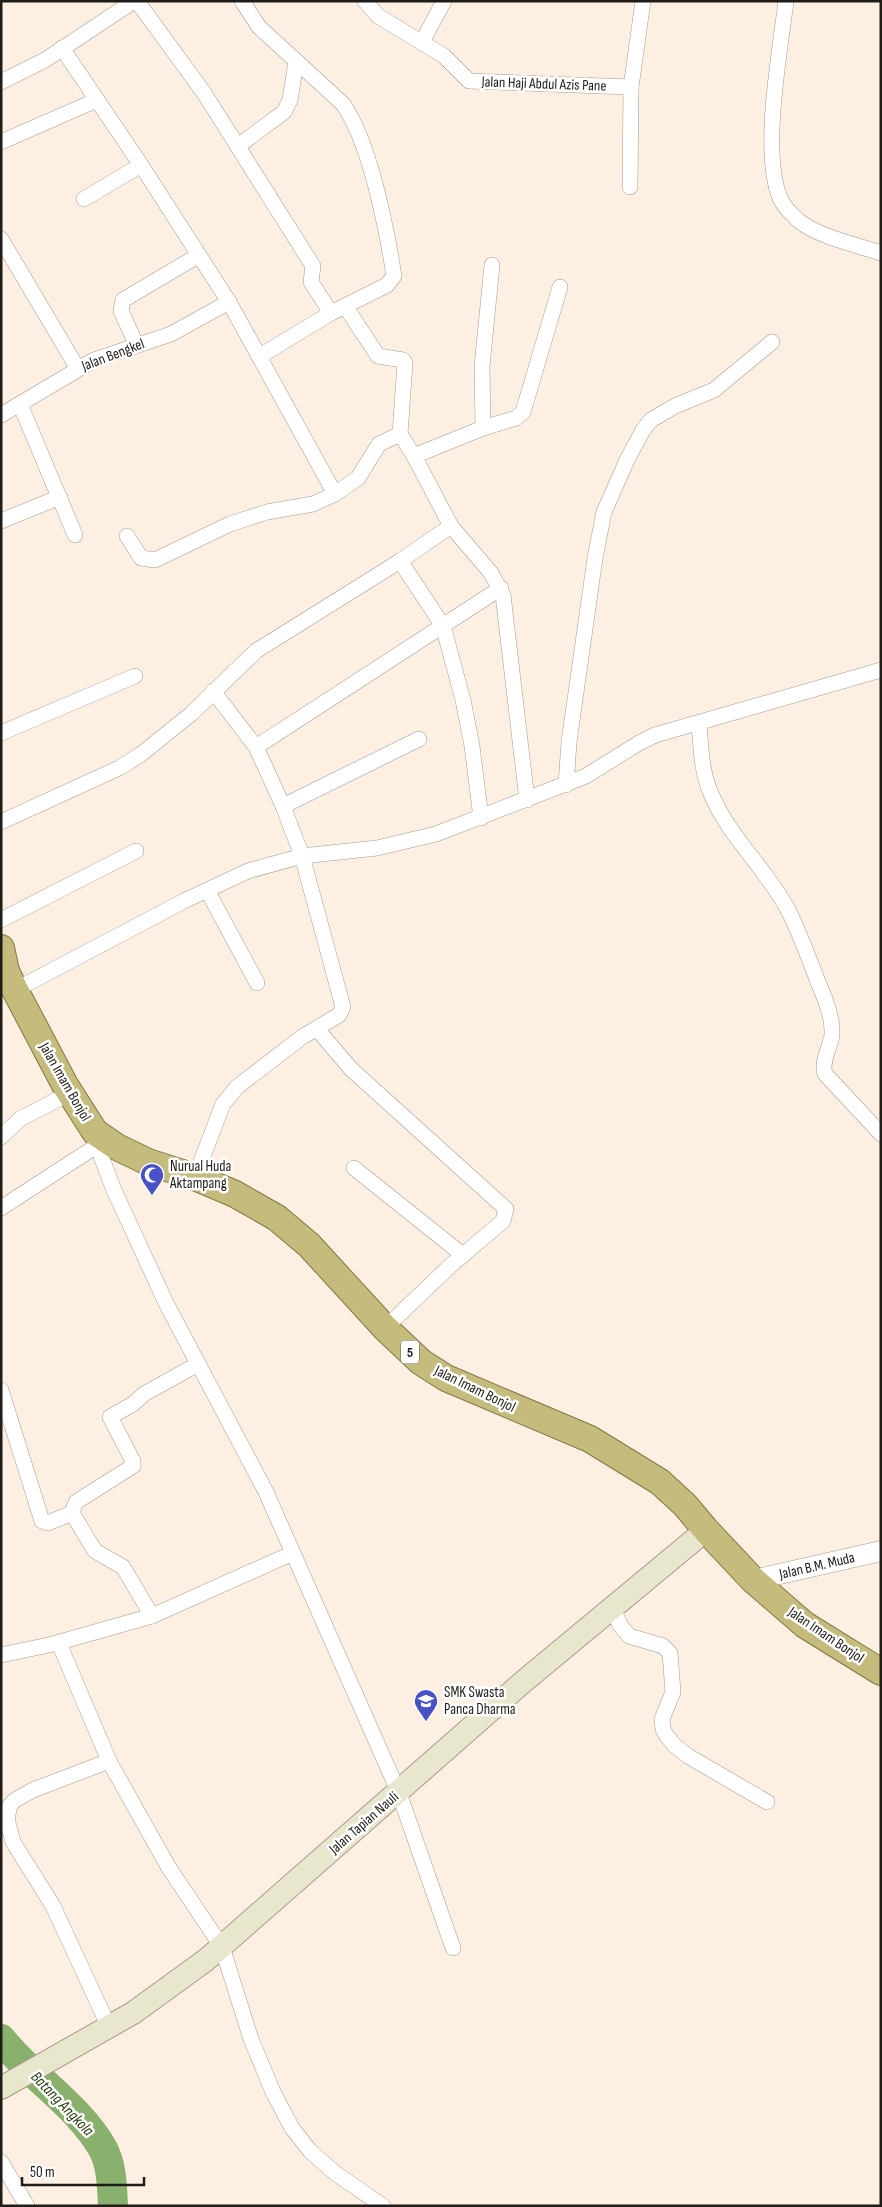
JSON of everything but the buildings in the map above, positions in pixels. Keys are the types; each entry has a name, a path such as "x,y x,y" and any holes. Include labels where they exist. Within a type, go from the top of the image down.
{"highway":[{"name":"Jalan Imam Bonjol","path":"6,969 70,1093 96,1138 148,1162 196,1177 235,1194 277,1218 309,1245 384,1328 421,1362 446,1378 590,1439 660,1482 685,1505 753,1580 805,1625 881,1672"}],"main road":[{"name":"Jalan Tapian Nauli","path":"1,2088 109,2027 172,1986 222,1947 612,1606 706,1530"}],"street":[{"path":"1,82 45,60 136,1 204,93 314,266 311,282 378,356 403,360 405,363 400,434 414,456 451,526 501,588 505,604 527,800"},
{"path":"242,1 259,27 343,104 351,115 366,156 394,276 391,282 338,310 260,356"},
{"name":"Jalan Haji Abdul Azis Pane","path":"365,1 378,16 444,56 465,78 474,82 631,87"},
{"path":"422,42 444,1"},
{"path":"630,187 631,87 643,1"},
{"path":"786,1 773,116 774,180 780,199 801,223 834,238 881,253"},
{"path":"62,48 141,165 228,302 260,356 335,494"},
{"path":"238,146 284,112 290,100 296,62"},
{"path":"1,142 97,100"},
{"path":"84,200 141,165"},
{"path":"1,239 78,369"},
{"path":"136,344 121,311 122,300 199,255"},
{"path":"483,428 482,366 492,265"},
{"path":"414,456 483,428 516,418 523,412 560,288"},
{"name":"Jalan Bengkel","path":"1,415 94,360 136,344 171,334 228,302"},
{"path":"566,785 569,742 595,558 604,512 627,460 643,430 652,420 676,406 714,390 772,342"},
{"path":"20,404 75,535"},
{"path":"127,536 141,558 155,560 230,524 267,512 314,504 353,483 362,474 379,444 400,434"},
{"path":"1,521 60,497"},
{"path":"1,822 119,768 140,755 191,714 213,690 256,651 400,561 451,526"},
{"path":"400,561 443,626 463,700 472,746 481,818"},
{"path":"256,747 501,588"},
{"path":"6,969 207,890 248,871 302,856 377,848 408,842 481,818 566,785 586,776 655,735 881,670"},
{"path":"1,733 135,676"},
{"path":"196,1177 222,1104 237,1087 302,1037 339,1015 342,1004 302,856 283,806 256,747 213,690"},
{"path":"699,723 703,760 710,792 738,840 762,869 787,908 825,999 830,1013 832,1034 823,1066 825,1074 881,1134"},
{"path":"283,806 420,739"},
{"path":"1,920 136,851"},
{"path":"207,890 258,983"},
{"path":"317,1028 351,1069 504,1205 507,1213 503,1221 384,1328"},
{"path":"1,1137 20,1119 70,1093"},
{"path":"1,1208 96,1138 113,1188 166,1303 266,1492 399,1793 453,1948"},
{"path":"354,1168 463,1255"},
{"path":"1,1390 5,1415 42,1521 48,1523 72,1513 76,1502 133,1466 133,1461 110,1417 133,1404 144,1394 198,1364"},
{"path":"72,1513 95,1551 123,1567 152,1616"},
{"name":"Jalan B.M. Muda","path":"753,1580 881,1551"},
{"path":"1,1655 59,1642 152,1616 293,1553"},
{"path":"612,1606 620,1625 629,1636 664,1646 670,1653 674,1686 672,1699 662,1719 666,1735 675,1746 688,1756 767,1802"},
{"path":"59,1642 109,1761 169,1868 222,1947 252,2039 273,2092 292,2128 310,2151 335,2173 383,2206"},
{"path":"109,1761 33,1790 15,1800 10,1805 7,1819 13,1842 53,1906 109,2027"},
{"path":"1,2162 27,2206"}],"waterway":[{"name":"Batang Angkola","path":"1,2039 81,2119 93,2134 103,2149 108,2162 113,2206"}],"place":[{"name":"Nurual Huda Aktampang","path":"152,1196"},
{"name":"SMK Swasta Panca Dharma","path":"426,1722"}]}
